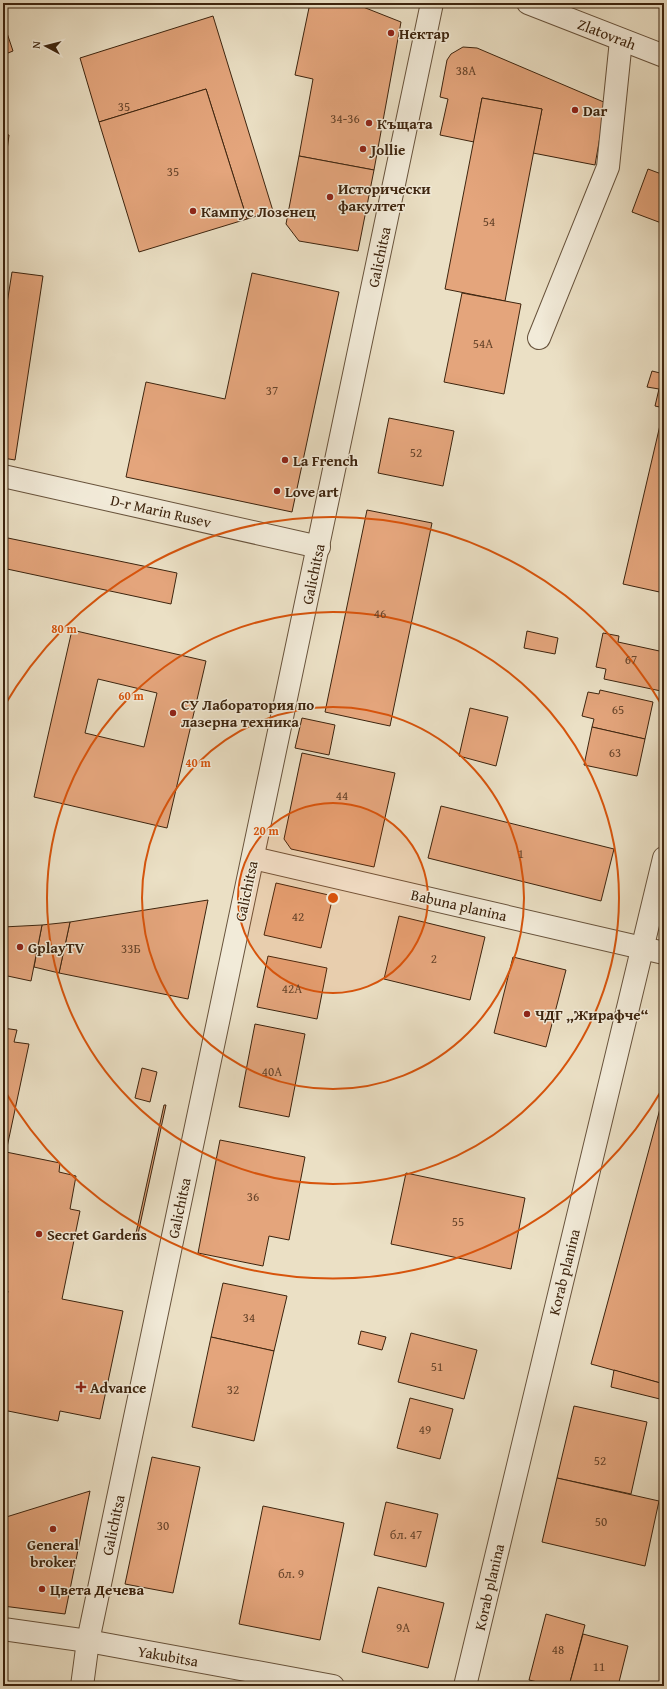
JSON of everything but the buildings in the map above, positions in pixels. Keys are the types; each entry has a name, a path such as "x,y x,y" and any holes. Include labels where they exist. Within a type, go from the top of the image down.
{"street":[{"name":"Galichitsa","path":"82,1686 88,1641 319,547 432,3"},
{"name":"Zlatovrah","path":"528,3 664,56"},
{"path":"539,338 608,167 621,40"},
{"name":"D-r Marin Rusev","path":"3,476 319,547"},
{"name":"Babuna planina","path":"253,858 664,953"},
{"name":"Korab planina","path":"465,1686 664,858"},
{"name":"Yakubitsa","path":"3,1629 88,1641 333,1686"}],"place":[{"name":"Нектар","path":"391,33"},
{"name":"Dar","path":"575,110"},
{"name":"Къщата","path":"369,123"},
{"name":"Jollie","path":"363,149"},
{"name":"Исторически факултет","path":"330,197"},
{"name":"Кампус Лозенец","path":"193,211"},
{"name":"La French","path":"285,460"},
{"name":"Love art","path":"277,491"},
{"name":"СУ Лаборатория по лазерна техника","path":"173,713"},
{"name":"GplayTV","path":"20,947"},
{"name":"ЧДГ „Жирафче“","path":"527,1014"},
{"name":"Secret Gardens","path":"39,1234"},
{"name":"Advance","path":"81,1387"},
{"name":"General broker","path":"53,1529"},
{"name":"Цвета Дечева","path":"42,1589"}]}
